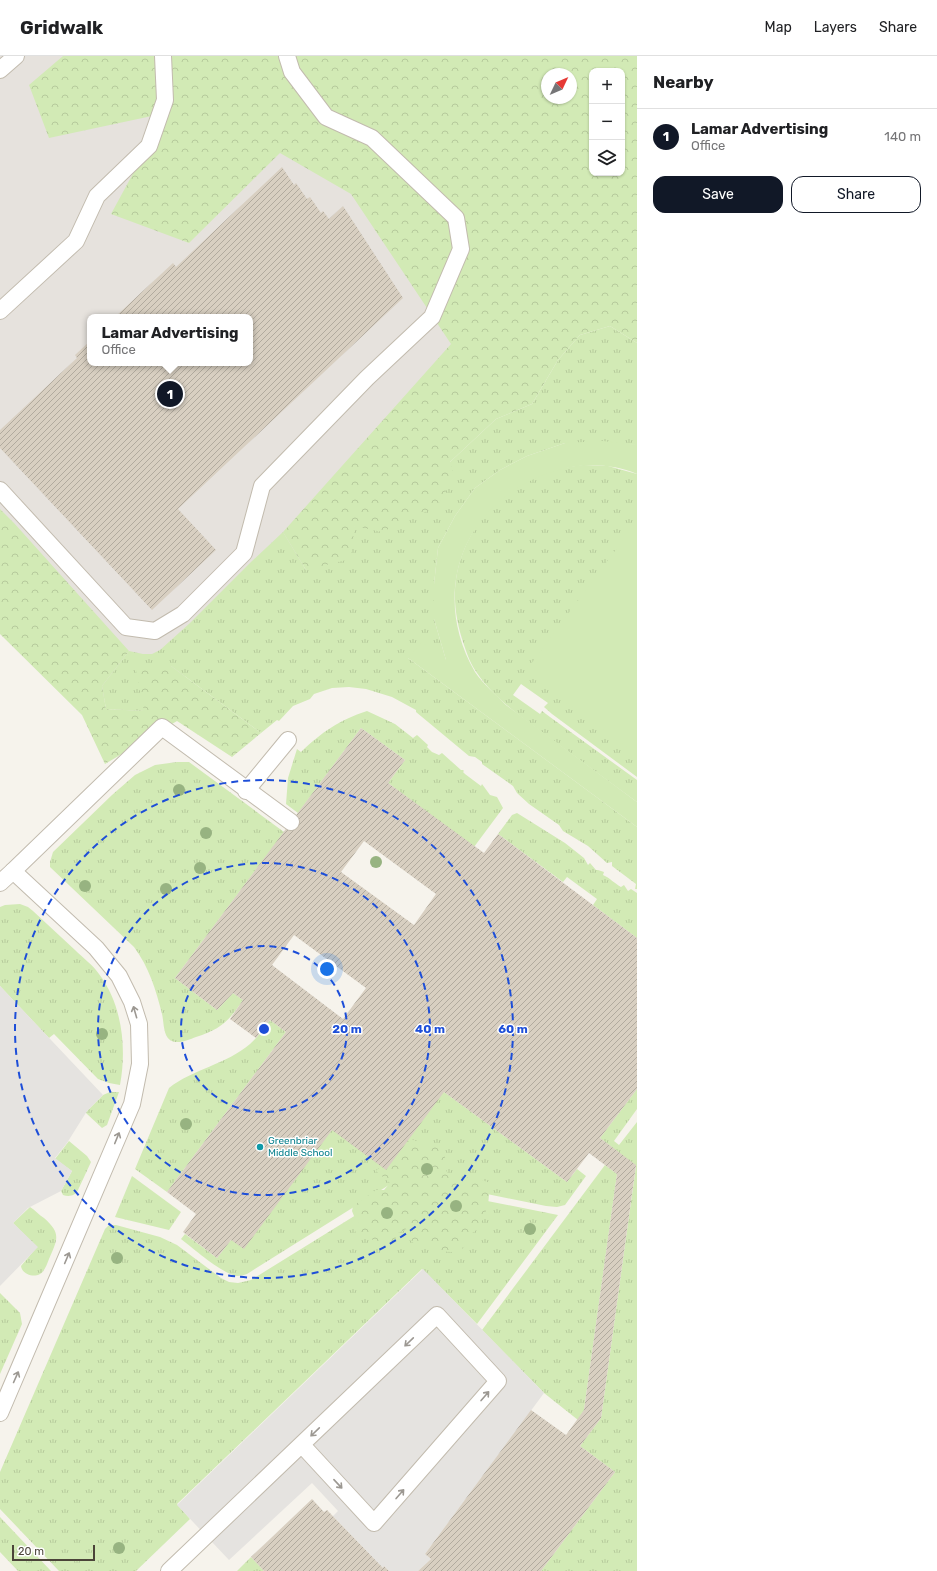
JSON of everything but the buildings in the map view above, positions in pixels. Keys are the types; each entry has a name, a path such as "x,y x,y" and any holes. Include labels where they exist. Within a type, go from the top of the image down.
{"lane":[{"path":"0,70 16,56"},
{"path":"0,311 76,241 97,196 149,146 165,100 163,56"},
{"path":"0,490 126,627 155,631 183,614 244,553 262,486 367,378 432,317 461,249 456,218 372,138 326,117 292,72 287,56"},
{"path":"0,883 162,727 246,791 291,822"},
{"path":"246,791 288,740"},
{"path":"0,1413 132,1104 140,1064 138,1024 132,1002 119,976 96,948 13,871"},
{"path":"178,1568 302,1445 437,1315 498,1381 374,1523 302,1445"}],"shaded area":[{"path":"0,56 159,56 614,267 132,727 0,587"},
{"path":"0,986 103,1095 87,1111 67,1143 55,1158 72,1171 61,1191 28,1208 13,1223 38,1247 0,1286"},
{"path":"423,1269 544,1393 425,1554 431,1559 418,1571 389,1571 384,1566 383,1568 333,1516 338,1511 312,1483 229,1560 177,1505"}],"green space":[{"path":"63,56 637,56 637,343 610,326 580,335 558,360 532,404 496,419 450,462 454,476 438,506 382,532 355,526 350,559 306,570 283,532 451,344 351,194 280,153 189,243 111,214 166,113 49,138 29,85"},
{"path":"610,326 637,343 637,445 565,443 527,456 500,470 475,488 455,516 438,548 434,584 434,619 446,660 408,658 637,827 637,889 635,889 636,884 612,866 612,862 607,863 588,846 563,831 559,825 529,804 517,793 513,786 482,764 482,762 475,757 469,756 416,712 416,710 392,697 366,689 349,687 332,688 314,694 310,699 293,706 279,721 277,720 261,733 171,666 144,711 106,709 102,686 129,651 152,654 160,650 190,623 283,532 306,570 355,526 450,462 496,419 532,404 558,360 580,335"},
{"path":"603,441 637,445 637,474 615,467 592,465 580,466 557,470 517,488 493,507 475,530 462,555 456,583 455,613 462,642 475,672 482,681 506,705 637,802 637,827 408,658 422,642 446,660 434,619 434,584 438,548 455,516 475,488 500,470 527,456 565,443"},
{"path":"583,465 608,466 637,474 637,777 552,714 544,707 548,703 521,684 513,695 540,714 542,711 637,780 637,802 521,717 493,692 477,673 471,663 464,645 457,617 455,590 459,564 470,537 486,513 507,494 532,479 559,469"},
{"path":"0,509 129,651 102,686 106,709 144,711 135,665 171,666 261,733 232,757 177,721 105,764 82,715 0,634"},
{"path":"637,521 637,755 525,672"},
{"path":"367,711 395,724 413,738 417,735 428,745 427,747 432,752 439,755 442,753 461,770 463,770 465,774 481,786 482,784 490,795 497,797 503,808 474,847 388,783 405,760 361,728 298,813 286,804 288,778 297,749 301,752 331,727 348,718"},
{"path":"189,762 284,832 175,978 217,1010 233,993 243,1000 229,1019 224,1023 212,1031 183,1042 170,1040 166,1035 160,1005 151,979 144,963 134,947 50,867 53,852 135,775 155,765"},
{"path":"517,813 565,843 584,858 588,865 590,863 596,870 604,872 603,875 621,887 624,885 628,891 631,889 637,893 637,938 593,905 597,899 567,877 563,882 498,834 512,815"},
{"path":"20,904 33,911 91,965 107,986 118,1013 121,1027 123,1056 120,1085 98,1079 54,1034 49,1038 0,986 0,907 5,905"},
{"path":"270,1020 286,1032 167,1192 135,1169 169,1088 178,1081 221,1062 241,1051 256,1038"},
{"path":"637,1089 637,1109 614,1141 619,1145 637,1122 637,1571 541,1571 615,1472 580,1446 601,1418 636,1166 600,1138"},
{"path":"110,1092 119,1092 107,1125 102,1128 86,1113 103,1095"},
{"path":"444,1092 567,1182 577,1169 586,1176 565,1205 557,1207 546,1206 419,1180 389,1185 247,1274 238,1276 224,1271 216,1266 181,1239 185,1234 217,1258 231,1240 332,1130"},
{"path":"405,1136 420,1143 432,1143 438,1147 445,1157 446,1171 452,1178 458,1176 467,1177 471,1182 477,1178 490,1183 488,1206 479,1228 468,1236 470,1239 462,1249 457,1246 452,1252 435,1251 429,1244 418,1246 409,1239 415,1233 411,1227 398,1233 393,1245 379,1244 370,1238 357,1238 354,1226 360,1222 358,1218 354,1216 352,1211 353,1206 376,1190 384,1190 390,1183 376,1171"},
{"path":"69,1141 87,1156 91,1162 77,1192 72,1196 63,1195 61,1191 72,1171 55,1159"},
{"path":"605,1165 617,1174 584,1410 578,1420 544,1393 482,1330"},
{"path":"132,1176 181,1212 169,1230 115,1217"},
{"path":"432,1190 558,1215 477,1324 422,1269 177,1504 190,1519 136,1571 59,1571 0,1509 0,1472 105,1229 109,1225 116,1225 160,1237 177,1245 221,1278 229,1282 238,1283 251,1280 385,1197"},
{"path":"30,1207 49,1223 55,1232 56,1237 56,1241 45,1269 42,1273 34,1276 23,1271 21,1266 37,1247 13,1223"},
{"path":"0,1293 20,1313 22,1324 0,1374"},
{"path":"0,1517 51,1571 18,1571 0,1552"},
{"path":"251,1557 264,1571 237,1571"}],"place":[{"name":"Lamar Advertising","path":"170,394"},
{"name":"Greenbriar Middle School","path":"260,1147"}]}
